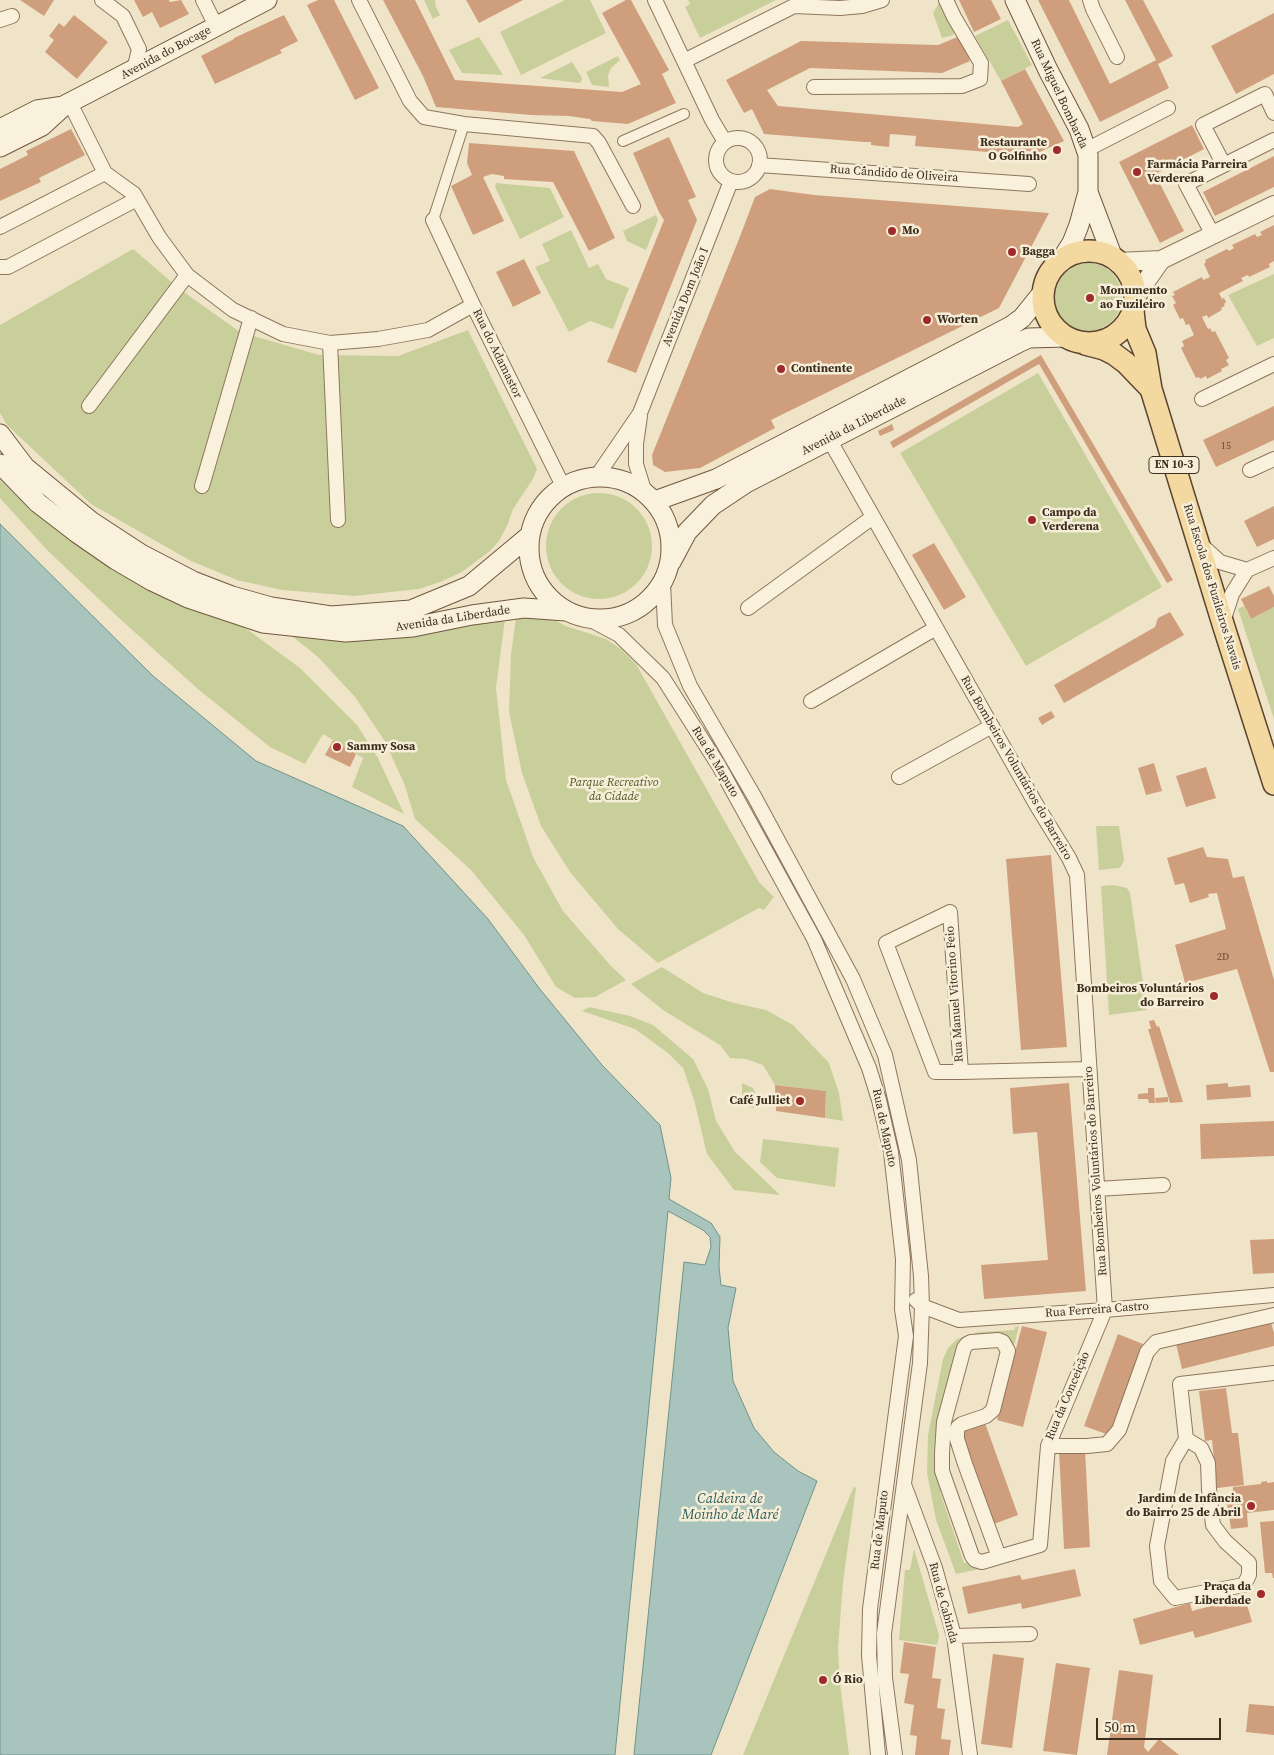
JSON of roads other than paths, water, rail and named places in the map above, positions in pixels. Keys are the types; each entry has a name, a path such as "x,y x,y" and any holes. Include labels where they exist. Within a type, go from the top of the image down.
{"main road":[{"name":"Avenida do Bocage","path":"0,147 42,126 68,104 267,0"},
{"name":"Rua Miguel Bombarda","path":"1015,0 1078,129 1086,150 1088,192 1079,225 1063,257 1054,266"},
{"name":"Avenida do Bocage","path":"0,129 37,110 68,104"},
{"name":"Rua Miguel Bombarda","path":"1088,192 1115,260"},
{"path":"1082,252 1098,252 1115,260 1126,270 1132,281 1135,293 1134,308 1127,323 1118,333 1094,343 1073,340 1055,329 1043,305 1043,292 1047,278 1054,266 1067,257 1082,252"},
{"name":"Avenida da Liberdade","path":"650,496 716,479 1011,326 1022,318 1043,292"},
{"name":"Rua Escola dos Fuzileiros Navais","path":"1134,308 1135,328 1145,353 1151,389 1274,784"},
{"name":"Avenida da Liberdade","path":"671,562 687,532 713,505 746,483 828,439 1029,338 1073,340"},
{"name":"Rua Escola dos Fuzileiros Navais","path":"1073,340 1104,349 1114,354 1126,363 1151,389"},
{"name":"Avenida da Liberdade","path":"0,434 25,467 92,522 141,554 193,581 232,596 271,607 331,616 412,610 469,586 529,536"},
{"name":"Avenida da Liberdade","path":"0,464 38,503 116,560 152,581 188,598 263,624 346,632 413,627 472,615 524,608 566,611"},
{"path":"597,476 615,477 630,482 650,496 667,520 672,540 671,562 663,583 650,600 631,613 610,619 587,618 566,611 552,600 540,587 532,571 529,554 529,536 536,516 547,499 563,486 580,479 597,476"}],"street":[{"path":"102,0 123,16 139,49 134,70"},
{"path":"203,0 216,26"},
{"path":"359,0 410,101 424,117 464,124 593,136 599,143 633,206"},
{"path":"655,0 712,120 725,142"},
{"path":"684,61 794,6 862,6 882,0"},
{"path":"814,87 962,86 980,79 981,63 946,0"},
{"path":"1090,0 1117,57"},
{"path":"1224,166 1203,125 1264,94 1274,113"},
{"path":"68,104 105,173 134,194 159,237 187,275 233,310 283,334 330,344 378,339 428,330 473,305"},
{"path":"1086,150 1168,108"},
{"path":"623,141 684,114"},
{"path":"433,220 464,124"},
{"path":"734,138 742,138 750,141 756,147 759,154 759,165 755,174 749,179 732,181 721,174 716,158 725,142 734,138"},
{"path":"1213,235 1186,184 1274,140"},
{"name":"Rua Cândido de Oliveira","path":"759,165 1029,184"},
{"path":"0,227 105,173"},
{"name":"Avenida Dom João I","path":"597,476 640,413 732,181"},
{"path":"0,267 8,267 137,199"},
{"path":"1115,260 1161,260 1274,205"},
{"name":"Rua do Adamastor","path":"433,220 563,486"},
{"path":"1134,308 1140,290 1161,260"},
{"path":"89,406 187,275"},
{"path":"202,486 251,318"},
{"path":"330,344 338,520"},
{"path":"1202,399 1274,364"},
{"name":"Avenida Dom João I","path":"640,413 636,444 636,464 650,496"},
{"name":"Rua Bombeiros Voluntários do Barreiro","path":"828,439 1077,875 1105,1310"},
{"path":"1250,470 1274,459"},
{"path":"748,608 873,517"},
{"path":"1198,541 1220,562 1247,570"},
{"path":"1223,624 1232,594 1247,570 1274,558"},
{"name":"Rua de Maputo","path":"663,583 666,625 690,686 754,796 853,979 885,1056 909,1160 921,1276 922,1306 920,1363 884,1634 885,1678 895,1755"},
{"name":"Rua de Maputo","path":"587,618 619,635 663,678 719,766 814,939 869,1068 879,1100 891,1152 903,1259 902,1309 906,1336 870,1608 868,1655 878,1755"},
{"path":"811,701 936,628"},
{"path":"899,777 992,726"},
{"name":"Rua Manuel Vitorino Feio","path":"961,1072 950,912 886,943 935,1072 961,1072 1089,1069"},
{"path":"1097,1189 1163,1185"},
{"path":"903,1259 907,1271 909,1293 922,1306"},
{"name":"Rua Ferreira Castro","path":"922,1306 959,1320 1105,1310 1274,1295"},
{"name":"Rua da Conceição","path":"999,1558 957,1438 958,1428 962,1424 986,1416 993,1410 1008,1351 1003,1342 998,1340 971,1342 966,1345 942,1434 942,1471 972,1556 975,1560 982,1562 999,1558 1040,1545 1048,1446 1105,1310"},
{"path":"1048,1446 1107,1444 1119,1430 1147,1352 1156,1342 1274,1314"},
{"path":"1186,1439 1201,1448 1208,1463 1213,1525 1224,1542 1248,1563 1250,1575 1244,1585 1175,1598 1161,1581 1157,1546 1174,1461 1186,1439 1180,1384 1274,1373"},
{"name":"Rua de Cabinda","path":"904,1484 935,1568 954,1636 970,1755"},
{"path":"954,1636 1030,1634"}],"water":[{"name":"Caldeira de Moinho de Maré","path":"0,524 153,676 256,761 403,826 488,919 539,988 602,1065 660,1125 671,1178 669,1199 711,1223 720,1237 719,1267 721,1285 736,1288 728,1328 733,1381 754,1428 774,1452 798,1471 817,1481 711,1755 634,1755 684,1262 705,1265 711,1247 710,1237 703,1230 668,1211 615,1755 0,1755"}],"place":[{"name":"Restaurante O Golfinho","path":"1057,150"},
{"name":"Farmácia Parreira Verderena","path":"1137,172"},
{"name":"Mo","path":"892,231"},
{"name":"Bagga","path":"1012,252"},
{"name":"Monumento ao Fuzileiro","path":"1090,298"},
{"name":"Worten","path":"927,320"},
{"name":"Continente","path":"781,369"},
{"name":"Campo da Verderena","path":"1032,520"},
{"name":"Sammy Sosa","path":"337,747"},
{"name":"Bombeiros Voluntários do Barreiro","path":"1214,996"},
{"name":"Café Julliet","path":"800,1101"},
{"name":"Jardim de Infância do Bairro 25 de Abril","path":"1251,1506"},
{"name":"Praça da Liberdade","path":"1261,1594"},
{"name":"Ó Rio","path":"823,1680"}],"park label":[{"name":"Parque Recreativo da Cidade","path":"614,790"}]}
